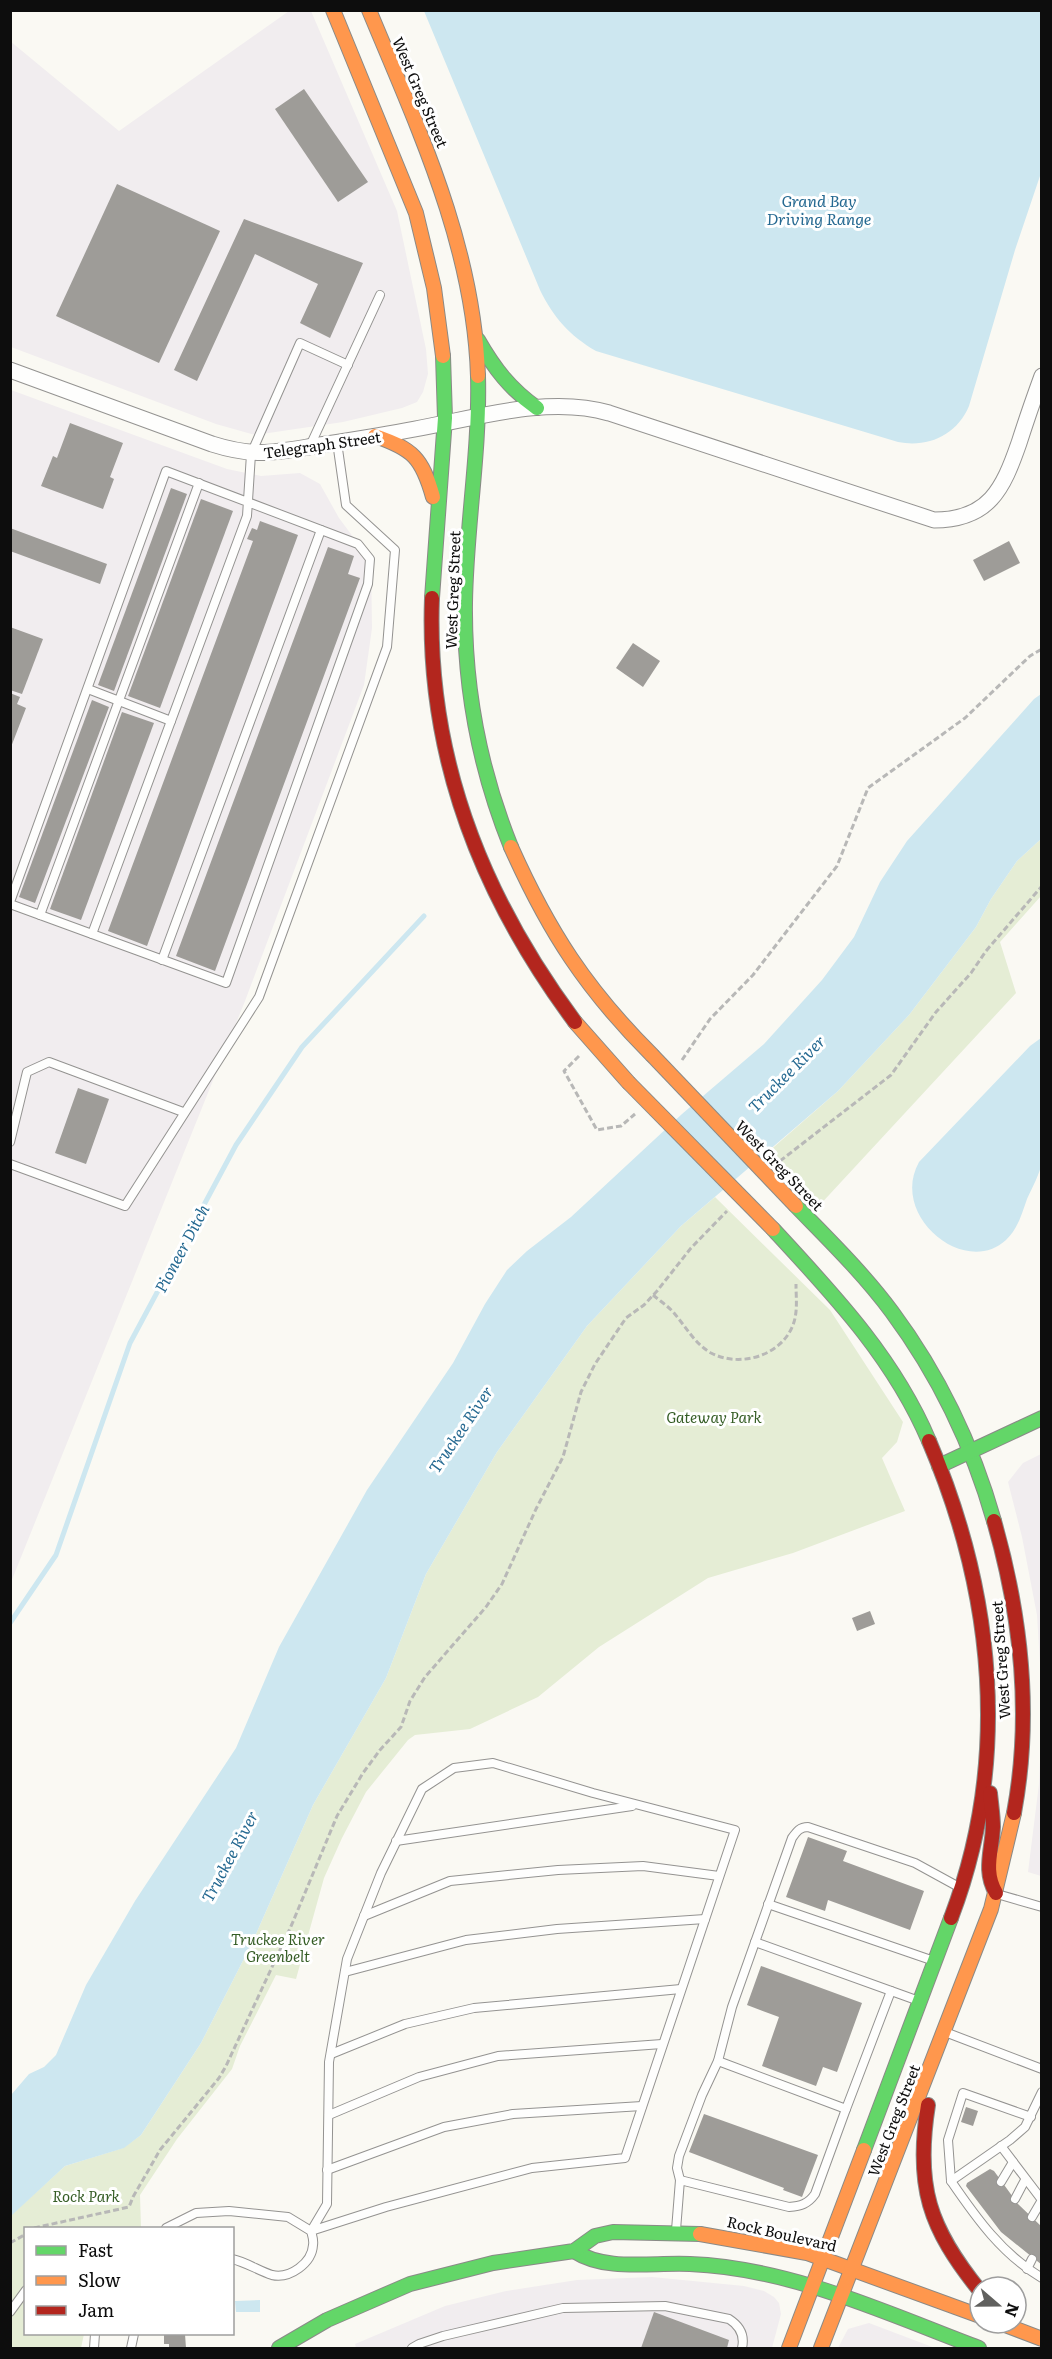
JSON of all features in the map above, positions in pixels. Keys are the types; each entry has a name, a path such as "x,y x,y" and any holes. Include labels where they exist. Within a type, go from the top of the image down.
{"main road":[{"name":"West Greg Street","path":"333,10 410,195 419,224 439,318 444,357 445,423 430,613 435,685 450,766 466,822 493,889 511,928 534,967 590,1041 773,1229 838,1300 879,1352 915,1413 939,1466 965,1540 980,1606 988,1676 987,1753 978,1816 961,1889 936,1962 789,2349"},
{"name":"West Greg Street","path":"369,10 444,194 462,257 475,334 479,417 465,600 465,643 470,690 483,761 507,836 543,915 581,975 601,1001 850,1261 896,1319 934,1376 970,1451 988,1500 1007,1571 1015,1613 1022,1718 1020,1772 1010,1837 996,1893 945,2032 821,2349"},
{"path":"475,334 504,382 515,393 537,408"},
{"path":"375,436 403,446 418,456 425,469 437,514"},
{"path":"939,1466 1041,1418"},
{"path":"987,1753 993,1825 987,1862 988,1879 996,1893"},
{"path":"945,2032 922,2133 921,2161 925,2191 935,2224 949,2250 968,2275"},
{"name":"Rock Boulevard","path":"279,2349 335,2316 410,2284 493,2263 574,2251 595,2236 613,2232 675,2232 715,2235 762,2243 823,2257 968,2311"},
{"path":"574,2251 597,2262 712,2265 756,2272 812,2286 979,2349"},
{"path":"1028,2324 1041,2332"}],"street":[{"name":"Telegraph Street","path":"10,370 212,444 235,452 251,454 310,447 537,408 566,405 595,409 921,517 947,520 972,513 992,499 1000,489 1011,467 1041,376"}],"lane":[{"path":"310,447 380,296"},
{"path":"92,934 247,516 251,454 300,343 348,365"},
{"path":"10,1164 125,1206 183,1112 259,997 387,647 395,550 346,505 337,442"},
{"path":"166,471 248,502 358,544 370,559 368,584 226,983 10,903 166,471"},
{"path":"40,915 199,483"},
{"path":"162,960 321,530"},
{"path":"88,689 171,721"},
{"path":"10,1142 27,1072 49,1062 183,1112"},
{"path":"170,2227 196,2213 229,2211 288,2217 311,2231 407,2201 532,2169 625,2158 735,1830 637,1806 493,1762 454,1768 422,1789 396,1841 347,1959 331,2054 327,2204 311,2231 314,2244 310,2257 301,2268 286,2275 273,2275 234,2260"},
{"path":"396,1841 637,1806"},
{"path":"675,2232 680,2180 677,2168 679,2156 702,2095 718,2061 732,2007 792,1838 802,1827 808,1827 915,1863 961,1889"},
{"path":"364,1916 450,1881 558,1870 643,1866 719,1876"},
{"path":"996,1893 1041,1907"},
{"path":"768,1904 936,1962"},
{"path":"345,1972 466,1940 557,1929 705,1919"},
{"path":"755,1942 920,2002"},
{"path":"331,2054 405,2024 474,2008 681,1989"},
{"path":"680,2180 789,2207 809,2202 815,2194 891,1991"},
{"path":"945,2032 1041,2069"},
{"path":"329,2115 419,2077 498,2056 662,2044"},
{"path":"718,2061 846,2109"},
{"path":"951,2181 1025,2127 1041,2092"},
{"path":"1031,2117 963,2093 948,2140 951,2181 978,2221 995,2240 1027,2269 1041,2278"},
{"path":"327,2170 444,2127 513,2114 642,2106"},
{"path":"1002,2146 1041,2200 1032,2217"},
{"path":"1001,2182 1013,2162"},
{"path":"1015,2199 1025,2180"},
{"path":"978,2221 984,2211"},
{"path":"995,2240 999,2230"},
{"path":"1010,2254 1016,2246"},
{"path":"1027,2269 1032,2259"},
{"path":"10,2312 24,2293"},
{"path":"412,2349 419,2344 443,2336 563,2308 665,2306 729,2319 738,2325 742,2333 742,2349"}],"path":[{"path":"693,1042 711,1019 753,975 837,866 868,788 965,718 1030,656 1041,649"},
{"path":"773,1168 891,1075 936,1012 972,973 986,951 1041,886"},
{"path":"43,2227 129,2207 132,2196 160,2150 219,2078 292,1924 338,1816 363,1773 401,1727 410,1701 425,1677 486,1607 502,1584 536,1509 563,1457 581,1392 595,1364 626,1318 653,1295 691,1248 734,1204"},
{"path":"653,1295 673,1312 698,1343 711,1353 732,1360 752,1359 764,1355 779,1344 792,1328 797,1309 796,1276"},
{"path":"10,2244 24,2235"}],"shaded area":[{"path":"289,11 311,11 397,211 426,349 428,374 423,392 417,402 402,408 343,422 255,435 216,424 11,347 10,41 119,131"},
{"path":"11,390 227,469 261,476 300,473 320,484 339,518 371,561 372,628 364,685 245,1001 11,1582"},
{"path":"1041,1454 1041,1679 1037,1615 1022,1537 1008,1482 1023,1463"},
{"path":"1041,1739 1041,1876 1028,1872 1039,1784"},
{"path":"652,2277 744,2286 764,2291 779,2303 781,2314 772,2348 356,2348 355,2344 445,2306 506,2291 577,2280"},
{"path":"869,2323 935,2348 838,2348 848,2329"}],"green space":[{"path":"1041,839 1041,896 1000,942 1016,993 817,1208 767,1153 838,1091 909,1015 976,927 991,899 1017,861"},
{"name":"Gateway Park","path":"715,1197 830,1310 903,1422 897,1442 882,1458 905,1511 793,1553 708,1578 599,1647 538,1697 470,1729 415,1735 408,1740 366,1792 342,1838 324,1878 296,1979 276,1975 240,2046 232,2069 177,2139 140,2195 141,2227 24,2227 24,2335 84,2335 81,2348 11,2348 10,2216 65,2166 123,2148 141,2135 201,2043 252,1943 313,1805 386,1678 426,1574 497,1452 587,1326 681,1226"}],"water":[{"name":"Grand Bay Driving Range","path":"424,11 1041,11 1041,173 964,416 949,432 930,441 898,442 596,351 578,339 557,317 540,290"},
{"name":"Truckee River","path":"1041,694 1041,839 1017,861 991,899 976,927 909,1015 838,1091 681,1226 587,1326 497,1452 426,1574 386,1678 313,1805 252,1943 201,2043 141,2135 124,2148 65,2166 11,2216 11,2095 29,2074 44,2067 56,2055 86,1985 135,1901 236,1748 279,1647 367,1490 453,1363 485,1304 507,1270 527,1251 571,1217 682,1114 764,1044 822,980 854,937 880,882 907,841 1034,699"},
{"path":"1041,1038 1042,1161 1019,1221 1006,1240 989,1250 971,1251 953,1246 936,1236 923,1220 914,1202 912,1182 919,1162 1030,1046"},
{"path":"260,2300 260,2312 236,2312 235,2301"}],"building":[{"path":"304,89 368,182 338,202 275,109"},
{"path":"117,184 220,231 159,363 56,316"},
{"path":"244,219 363,263 330,338 300,323 318,284 255,254 197,381 174,370"},
{"path":"70,423 123,443 110,477 114,479 103,509 41,486 53,456 57,458"},
{"path":"171,488 187,494 114,691 98,685"},
{"path":"201,499 233,511 160,708 128,696"},
{"path":"260,521 298,535 147,946 108,931 253,541 247,539 252,528 257,530"},
{"path":"10,528 107,564 100,584 10,551"},
{"path":"1009,541 1020,563 984,581 973,560"},
{"path":"328,547 354,556 348,574 360,578 215,971 176,956"},
{"path":"10,627 43,639 22,694 10,690"},
{"path":"633,643 660,661 643,687 616,668"},
{"path":"10,693 20,697 17,704 26,708 11,747"},
{"path":"92,700 109,707 35,903 19,897"},
{"path":"122,712 154,723 81,920 50,909"},
{"path":"78,1088 109,1099 86,1164 55,1153"},
{"path":"870,1611 875,1624 857,1631 852,1618"},
{"path":"808,1837 847,1851 843,1861 924,1891 910,1930 828,1900 825,1911 786,1897"},
{"path":"761,1966 862,2003 837,2072 823,2067 816,2086 762,2066 779,2017 747,2005"},
{"path":"966,2107 978,2111 973,2126 961,2122"},
{"path":"704,2114 818,2155 802,2197 689,2152"},
{"path":"990,2169 994,2171 1018,2204 1042,2227 1042,2265 1001,2232 966,2186 967,2183"},
{"path":"654,2312 729,2340 727,2348 641,2348"},
{"path":"164,2335 185,2335 186,2348 169,2348 169,2344 164,2344"}],"waterway":[{"name":"Pioneer Ditch","path":"10,1623 56,1555 130,1343 236,1145 302,1047 424,916"}],"traffic: fast":[{"path":"478,340 503,377 537,408"},
{"path":"432,598 445,418 443,356"},
{"path":"478,376 477,433 466,575 467,665 483,758 511,847"},
{"path":"796,1206 846,1257 909,1336 939,1386 965,1439 994,1521"},
{"path":"773,1229 818,1278 880,1355 915,1411 929,1441"},
{"path":"939,1466 1042,1418"},
{"path":"864,2150 951,1918"},
{"path":"279,2348 327,2320 410,2284 493,2263 574,2251 595,2236 613,2232 700,2234"},
{"path":"574,2251 587,2258 615,2264 690,2264 728,2267 765,2274 838,2294 979,2348"}],"traffic: slow":[{"path":"333,10 416,213 434,288 443,356"},
{"path":"369,10 424,143 455,234 474,328 478,376"},
{"path":"375,436 399,446 414,457 425,473 433,497"},
{"path":"511,847 540,906 571,958 607,1007 652,1055"},
{"path":"575,1022 628,1082"},
{"path":"652,1055 796,1206"},
{"path":"628,1082 773,1229"},
{"path":"821,2348 991,1909 1014,1813"},
{"path":"789,2348 864,2150"},
{"path":"700,2234 807,2253 968,2312"},
{"path":"1028,2334 1042,2339"}],"traffic: jam":[{"path":"432,598 433,656 439,713 450,769 466,822 487,875 513,925 542,974 575,1022"},
{"path":"929,1441 951,1499 968,1557 980,1617 987,1677 988,1738 982,1798 970,1858 951,1918"},
{"path":"994,1521 1011,1593 1021,1666 1022,1740 1014,1813"},
{"path":"990,1793 993,1827 989,1869 996,1893"},
{"path":"928,2105 923,2159 930,2205 949,2247 968,2275"}],"park label":[{"name":"Truckee River Greenbelt","path":"278,1946"},
{"name":"Rock Park","path":"86,2195"}]}
